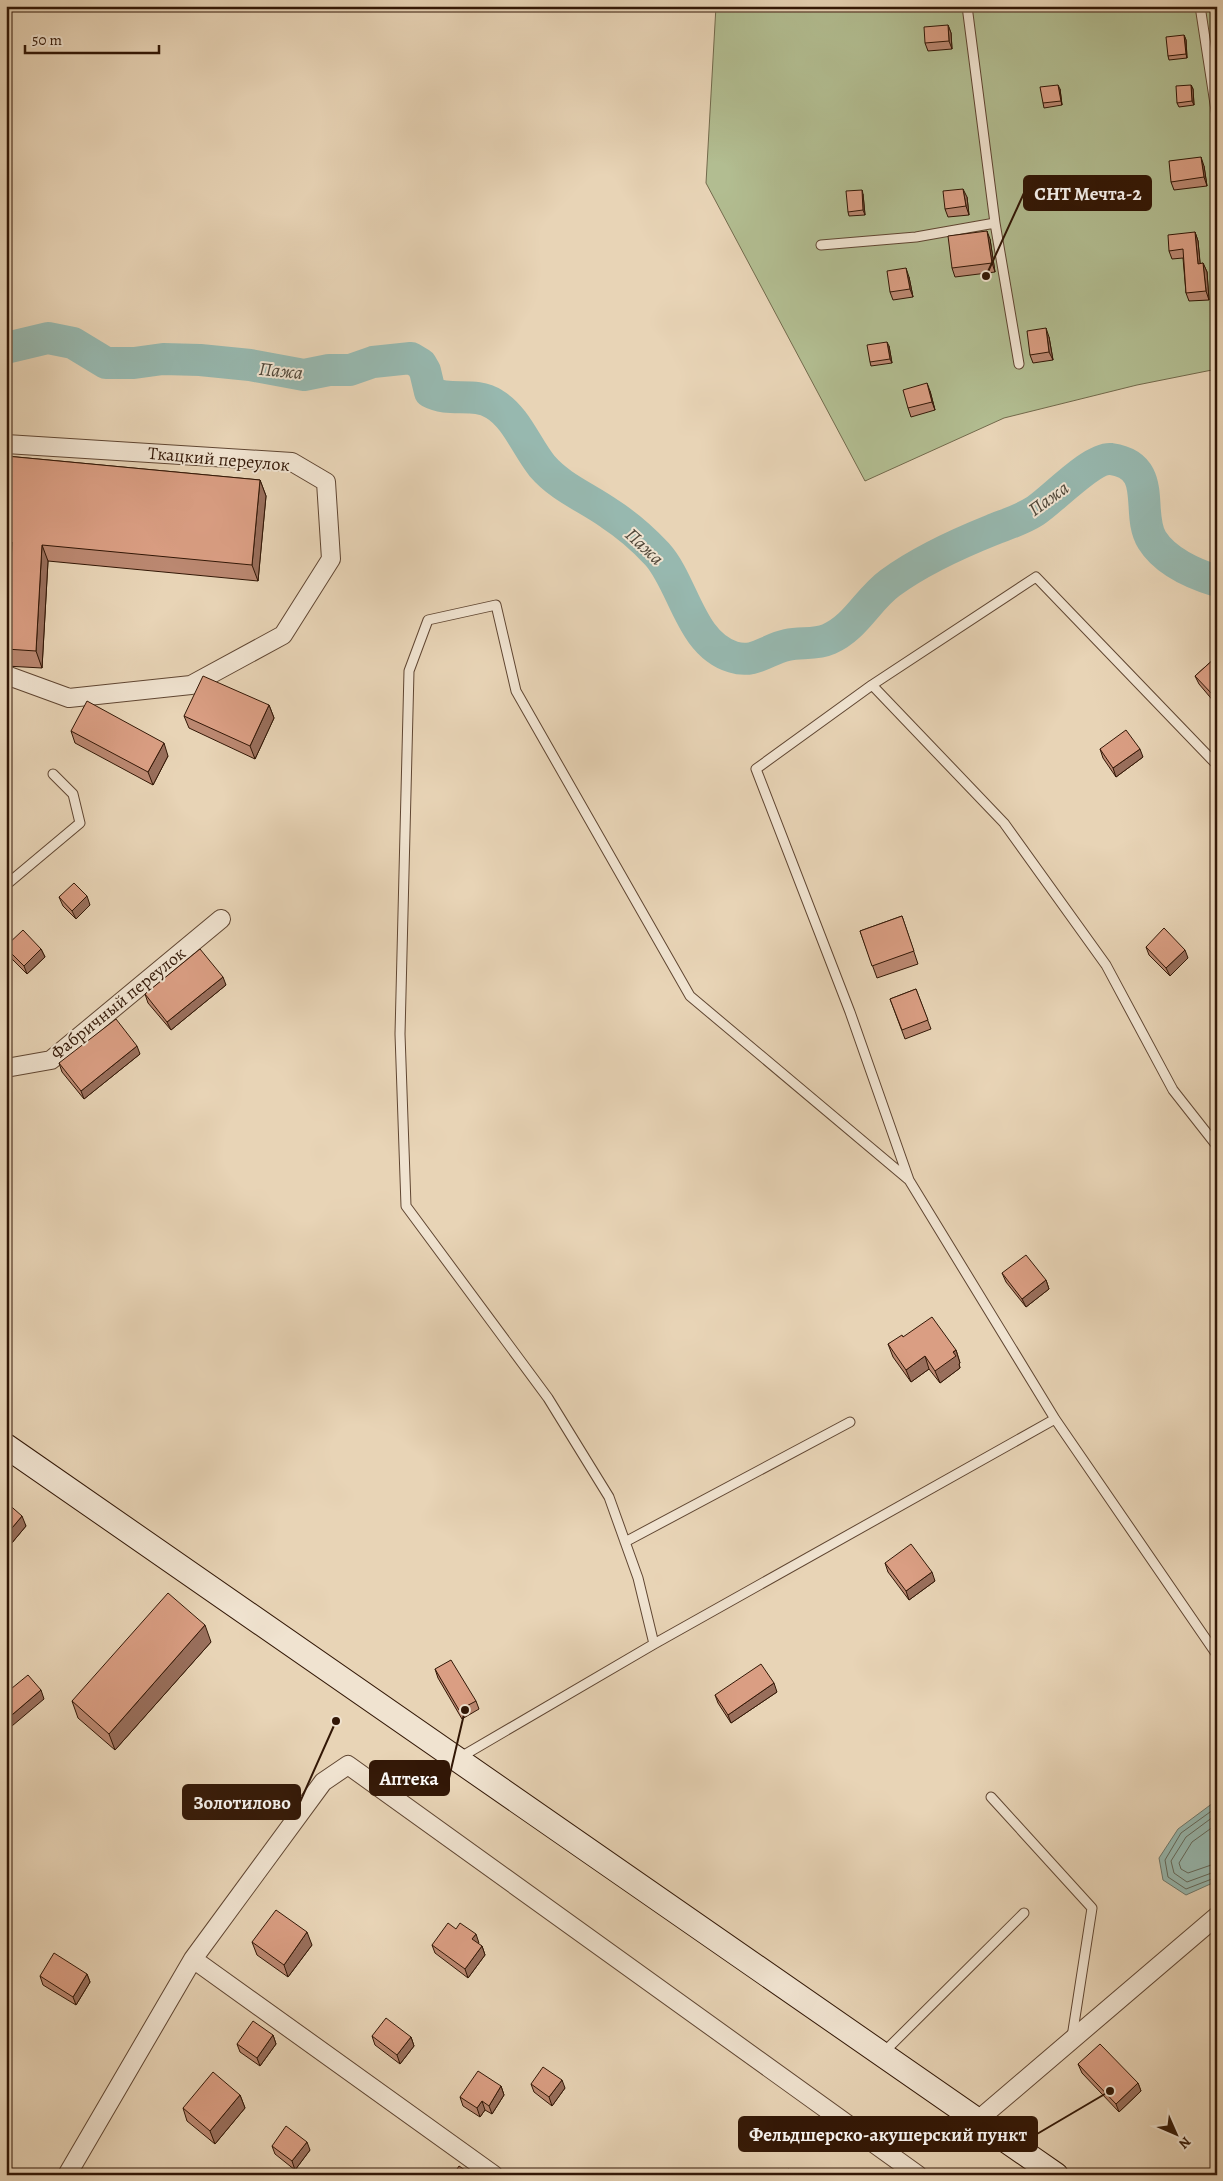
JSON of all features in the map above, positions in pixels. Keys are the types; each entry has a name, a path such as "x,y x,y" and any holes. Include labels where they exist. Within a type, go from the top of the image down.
{"main road":[{"path":"6,1446 1056,2175"}],"street":[{"name":"Ткацкий переулок","path":"6,444 292,462 326,482 331,559 283,635 191,685 69,698 6,675"},
{"name":"Фабричный переулок","path":"6,1068 51,1060 220,919"},
{"path":"69,2174 193,1959 323,1782 348,1765 918,2175"},
{"path":"978,2120 1217,1916"},
{"path":"193,1959 494,2175"}],"lane":[{"path":"967,6 995,223 1019,364"},
{"path":"1200,6 1217,117"},
{"path":"821,245 916,237 995,223"},
{"path":"1217,765 1036,577 872,686 756,769 850,1012 909,1180 1055,1419 1217,1655"},
{"path":"654,1644 638,1578 609,1497 548,1398 406,1206 400,1034 409,671 428,620 496,606 516,691 690,996 909,1180"},
{"path":"872,686 1004,823 1106,965 1173,1090 1217,1146"},
{"path":"6,885 80,824 73,794 53,774"},
{"path":"456,1759 654,1644 1055,1419"},
{"path":"625,1542 850,1422"},
{"path":"991,1797 1092,1908 1072,2039"},
{"path":"882,2054 1024,1913"}],"green space":[{"path":"716,6 1217,6 1217,369 1137,385 1004,418 865,481 706,183"}],"water":[{"path":"1217,1800 1217,1881 1186,1895 1163,1880 1159,1858 1178,1829"}],"building":[{"path":"948,25 949,41 925,43 924,27"},
{"path":"1184,35 1186,54 1168,56 1166,37"},
{"path":"1058,85 1061,101 1043,103 1040,87"},
{"path":"1191,85 1192,101 1177,103 1176,86"},
{"path":"1201,157 1204,177 1171,182 1169,161"},
{"path":"963,189 966,206 945,209 943,191"},
{"path":"862,190 863,210 848,212 846,191"},
{"path":"987,231 992,263 952,268 948,236"},
{"path":"1195,232 1198,264 1203,263 1206,291 1186,293 1183,249 1169,251 1168,235"},
{"path":"906,268 910,289 890,292 887,271"},
{"path":"1046,328 1049,352 1030,355 1027,331"},
{"path":"887,342 890,359 870,362 867,345"},
{"path":"927,383 932,402 908,408 903,390"},
{"path":"6,456 260,480 252,565 42,545 36,651 6,649 6,586 10,586 12,542 6,541"},
{"path":"1215,658 1217,659 1217,690 1212,694 1195,676"},
{"path":"203,676 269,705 250,746 184,716"},
{"path":"87,701 164,743 148,772 71,731"},
{"path":"1126,730 1140,749 1113,768 1100,749"},
{"path":"74,883 87,896 72,911 59,897"},
{"path":"902,916 914,951 872,966 860,931"},
{"path":"1164,928 1185,950 1166,968 1146,947"},
{"path":"23,930 41,949 24,966 6,948"},
{"path":"200,949 223,977 167,1022 145,994"},
{"path":"916,989 928,1020 902,1030 890,999"},
{"path":"116,1019 137,1046 81,1091 59,1063"},
{"path":"1026,1255 1046,1280 1022,1299 1002,1273"},
{"path":"932,1317 956,1350 953,1352 956,1356 935,1371 925,1356 906,1370 888,1344 902,1335 903,1337"},
{"path":"6,1502 22,1516 7,1534 6,1533"},
{"path":"911,1544 932,1572 906,1591 885,1563"},
{"path":"168,1593 205,1625 109,1734 72,1701"},
{"path":"451,1660 476,1701 459,1710 435,1669"},
{"path":"761,1664 774,1683 728,1715 715,1695"},
{"path":"28,1675 41,1690 6,1720 6,1693"},
{"path":"276,1910 307,1932 284,1965 252,1942"},
{"path":"448,1923 456,1929 460,1923 476,1934 472,1939 482,1946 465,1969 432,1945"},
{"path":"54,1953 87,1974 73,1997 40,1976"},
{"path":"386,2018 411,2037 397,2055 372,2036"},
{"path":"253,2021 273,2035 257,2058 237,2044"},
{"path":"1100,2044 1138,2083 1116,2104 1078,2064"},
{"path":"543,2067 562,2080 549,2097 531,2084"},
{"path":"478,2071 501,2086 489,2106 482,2101 477,2108 460,2097"},
{"path":"213,2072 240,2095 210,2131 183,2108"},
{"path":"286,2126 307,2142 292,2161 272,2146"},
{"path":"459,2166 472,2175 453,2175"},
{"path":"788,2169 796,2175 784,2175"}],"waterway":[{"name":"Пажа","path":"6,348 48,338 73,343 106,363 134,363 163,359 200,360 250,365 304,375 329,370 350,370 373,362 411,358 421,364 425,371 430,392 446,397 470,397 486,400 509,416 536,458 549,474 623,523 652,548 666,567 697,627 707,640 718,650 741,659 748,659 787,645 814,643 829,639 847,628 882,590 902,575 952,547 1030,514 1072,480 1103,460 1111,459 1126,463 1136,471 1144,492 1147,529 1158,548 1181,566 1217,581"}],"place":[{"name":"СНТ Мечта-2","path":"986,276"},
{"name":"Аптека","path":"465,1710"},
{"name":"Золотилово","path":"336,1721"},
{"name":"Фельдшерско-акушерский пункт","path":"1110,2091"}]}
